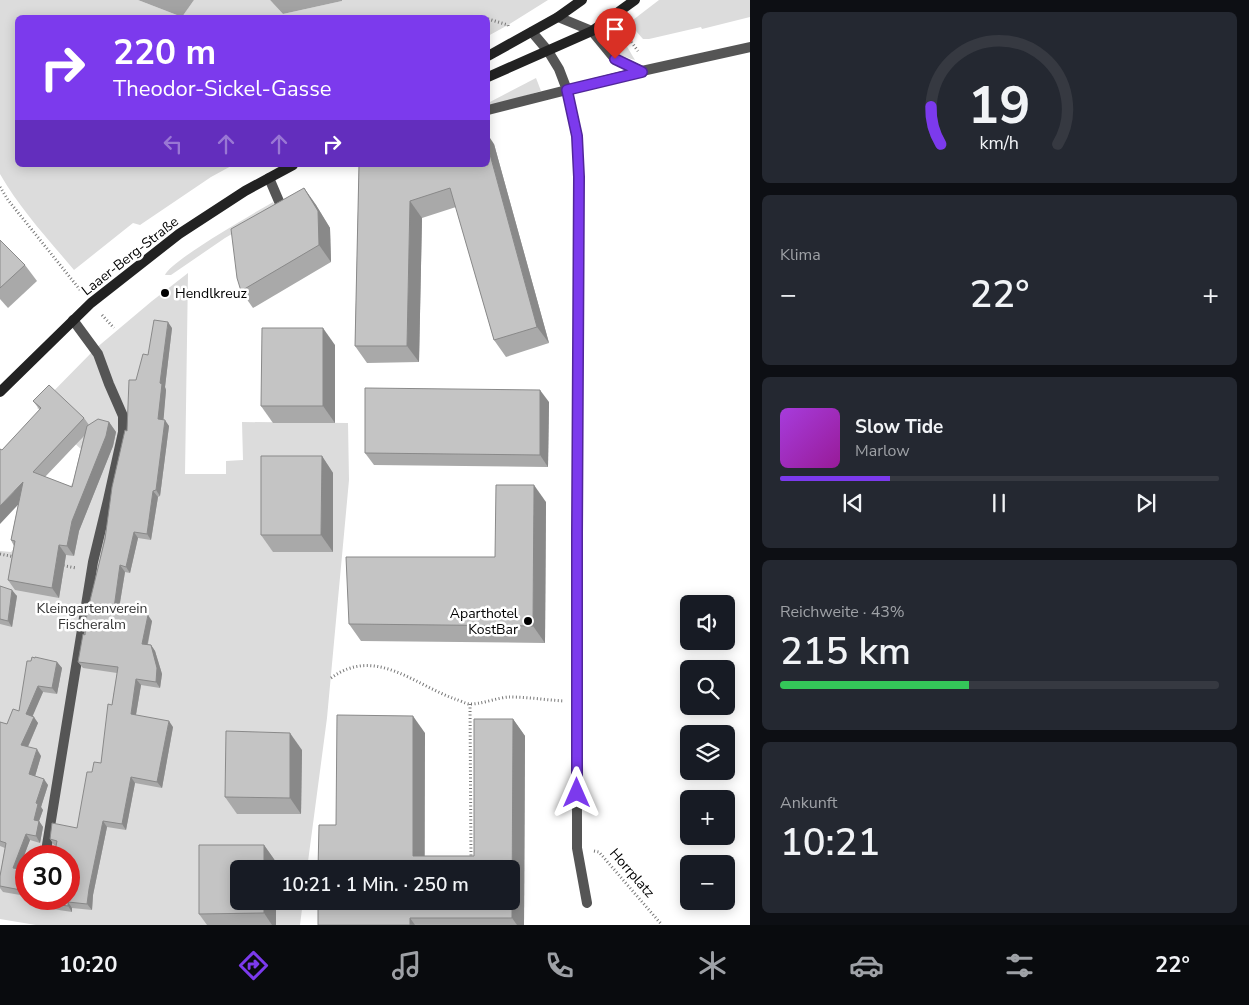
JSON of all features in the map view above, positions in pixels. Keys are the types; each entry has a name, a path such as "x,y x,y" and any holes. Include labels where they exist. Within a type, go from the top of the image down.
{"main road":[{"path":"490,55 558,17 582,0"},
{"path":"490,76 592,32 635,0"},
{"name":"Laaer-Berg-Straße","path":"0,392 91,303 179,234 245,191 289,167"}],"street":[{"path":"558,17 592,32 615,59 647,71"},
{"path":"532,32 548,51 559,69 567,90 577,136 579,177 577,848 587,903"},
{"path":"490,109 750,47"},
{"path":"269,178 284,213"},
{"path":"47,845 92,571 123,432 124,416 98,354 73,320"}],"path":[{"path":"490,20 508,25 510,29"},
{"path":"619,25 647,71"},
{"path":"0,187 8,200 91,303 114,328"},
{"path":"0,554 21,558"},
{"path":"56,564 92,571"},
{"path":"331,678 339,672 359,666 374,666 392,670 443,694 470,704 509,697 577,702"},
{"path":"470,704 471,856"},
{"name":"Horrplatz","path":"577,848 599,852 662,925"}],"green space":[{"path":"0,0 138,0 177,15 15,15 15,167 229,167 211,177 140,225 133,223 74,270 25,212 0,174"},
{"path":"194,0 270,0 283,14 342,0 548,0 490,35 490,15 183,15"},
{"path":"659,0 750,0 750,17 702,29 701,27 643,39 629,23"},
{"path":"614,32 623,41 635,60 616,52 613,45"},
{"path":"536,78 541,91 490,106 490,102"},
{"path":"273,202 276,208 225,238 171,275 165,275 170,268 197,248"},
{"name":"Kleingartenverein Fischeralm","path":"188,273 185,474 226,474 226,461 243,460 242,422 348,423 349,480 327,718 308,860 230,860 230,910 302,910 300,925 36,925 0,919 0,551 11,552 80,475 84,452 37,408 95,349"}],"shaded area":[{"path":"138,0 194,0 183,15 177,15"},
{"path":"270,0 342,0 342,1 283,14"}],"building":[{"path":"490,154 537,327 494,340 450,188 410,201 407,346 355,346 359,167 490,167"},
{"path":"304,188 318,211 319,245 241,291 237,278 231,229"},
{"path":"0,240 25,265 0,288"},
{"path":"154,320 168,322 160,383 162,384 158,419 165,420 156,490 153,491 147,534 134,532 126,567 120,565 114,608 148,615 142,644 151,645 157,668 156,682 136,679 131,714 169,721 157,782 131,777 122,824 103,821 87,904 80,903 80,845 56,845 57,841 50,839 52,823 77,828 87,772 92,772 94,762 101,763 108,704 112,705 118,667 78,662 83,634 85,635 87,613 105,539 112,487 125,430 127,431 129,380 136,380 143,354 148,355"},
{"path":"262,328 323,328 323,406 261,406"},
{"path":"49,385 84,418 33,472 72,487 87,426 98,419 109,422 106,436 72,521 67,546 59,545 52,588 8,580 15,541 11,540 23,482 0,506 0,449 2,450 41,408 33,401"},
{"path":"365,388 540,390 540,455 365,453"},
{"path":"261,456 322,456 321,535 261,535"},
{"path":"496,485 534,485 533,626 349,624 346,557 495,557"},
{"path":"0,586 12,590 8,621 0,619"},
{"path":"32,657 35,657 57,662 52,688 38,686 26,714 34,717 21,745 37,749 29,774 44,779 36,803 38,804 34,820 39,821 36,836 26,834 22,845 15,845 15,863 13,868 15,868 15,889 0,886 6,843 0,841 0,722 7,724 13,709 19,711 27,661 31,661"},
{"path":"337,715 413,716 413,856 474,856 474,719 513,719 512,860 318,860 319,825 336,825"},
{"path":"226,731 290,733 290,798 225,797"},
{"path":"199,845 264,845 264,860 230,860 230,910 264,910 264,913 199,914"},
{"path":"318,910 512,910 512,918 410,918 410,925 318,925"}],"place":[{"name":"Hendlkreuz","path":"165,293"},
{"name":"Aparthotel KostBar","path":"528,621"}],"route":[{"path":"577,793 579,177 577,136 567,90 642,72 615,59"}]}
